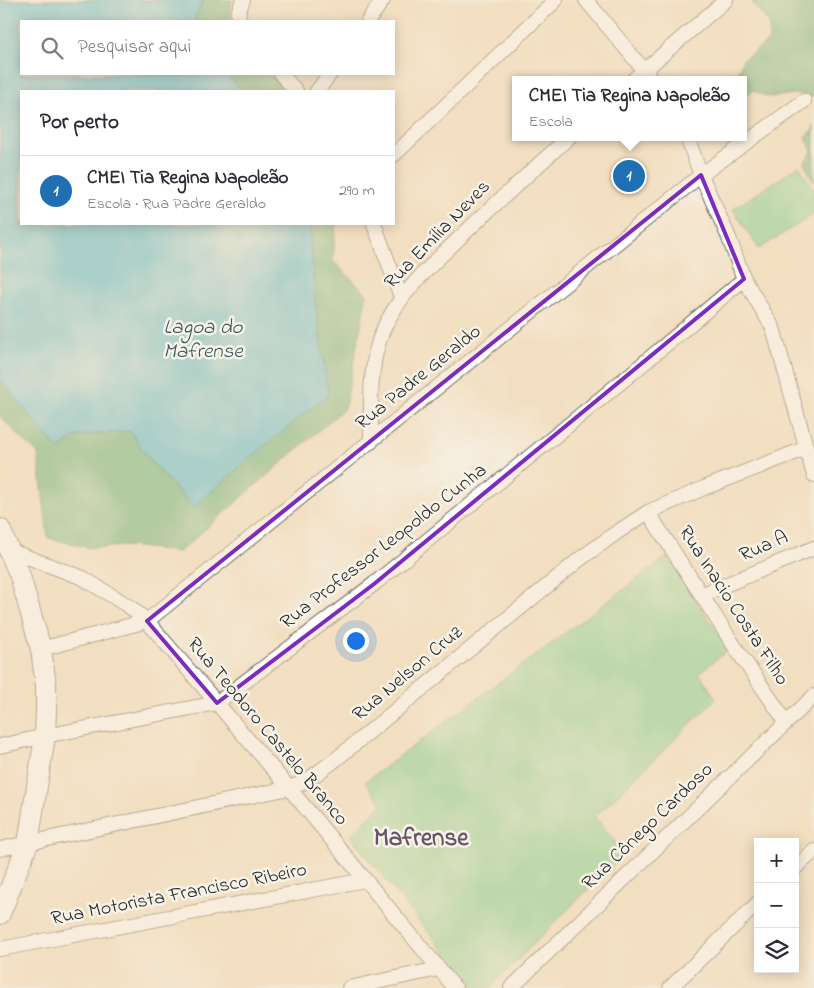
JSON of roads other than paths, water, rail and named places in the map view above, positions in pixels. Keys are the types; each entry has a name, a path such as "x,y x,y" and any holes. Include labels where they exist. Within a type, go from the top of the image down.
{"street":[{"path":"240,20 238,12 243,0"},
{"path":"369,20 383,0"},
{"path":"395,154 556,0"},
{"path":"586,0 642,76"},
{"path":"644,76 726,0"},
{"path":"282,75 295,90"},
{"path":"318,90 329,75"},
{"name":"Rua Padre Geraldo","path":"41,649 147,621 701,175 804,101"},
{"name":"Rua Emília Neves","path":"371,442 374,373 379,340 401,297 453,244 565,141"},
{"path":"688,141 744,279 773,328 814,475"},
{"path":"374,225 401,297"},
{"name":"Rua Professor Leopoldo Cunha","path":"0,746 217,703 374,584 624,380 744,279"},
{"name":"Rua Nelson Cruz","path":"0,849 139,821 289,788 305,782 324,769 580,559 616,532 648,512 808,448"},
{"name":"Rua Inacio Costa Filho","path":"648,512 786,722"},
{"path":"0,529 27,600 41,649 46,686 45,736 28,843 0,914"},
{"name":"Rua A","path":"701,595 814,548"},
{"name":"Rua Teodoro Castelo Branco","path":"10,552 83,578 130,607 147,621 455,988"},
{"name":"Rua Cônego Cardoso","path":"512,988 814,696"},
{"path":"799,864 814,850"},
{"name":"Rua Motorista Francisco Ribeiro","path":"0,949 365,880"},
{"path":"670,988 754,907"},
{"path":"349,988 438,969"}],"water":[{"name":"Lagoa do Mafrense","path":"0,0 203,0 194,20 20,20 20,75 227,75 241,90 20,90 20,225 309,225 315,301 328,395 251,457 194,507 151,462 130,431 76,436 58,449 0,380"}],"place":[{"name":"CMEI Tia Regina Napoleão","path":"629,176"}],"district":[{"name":"Mafrense","path":"421,839"}]}
